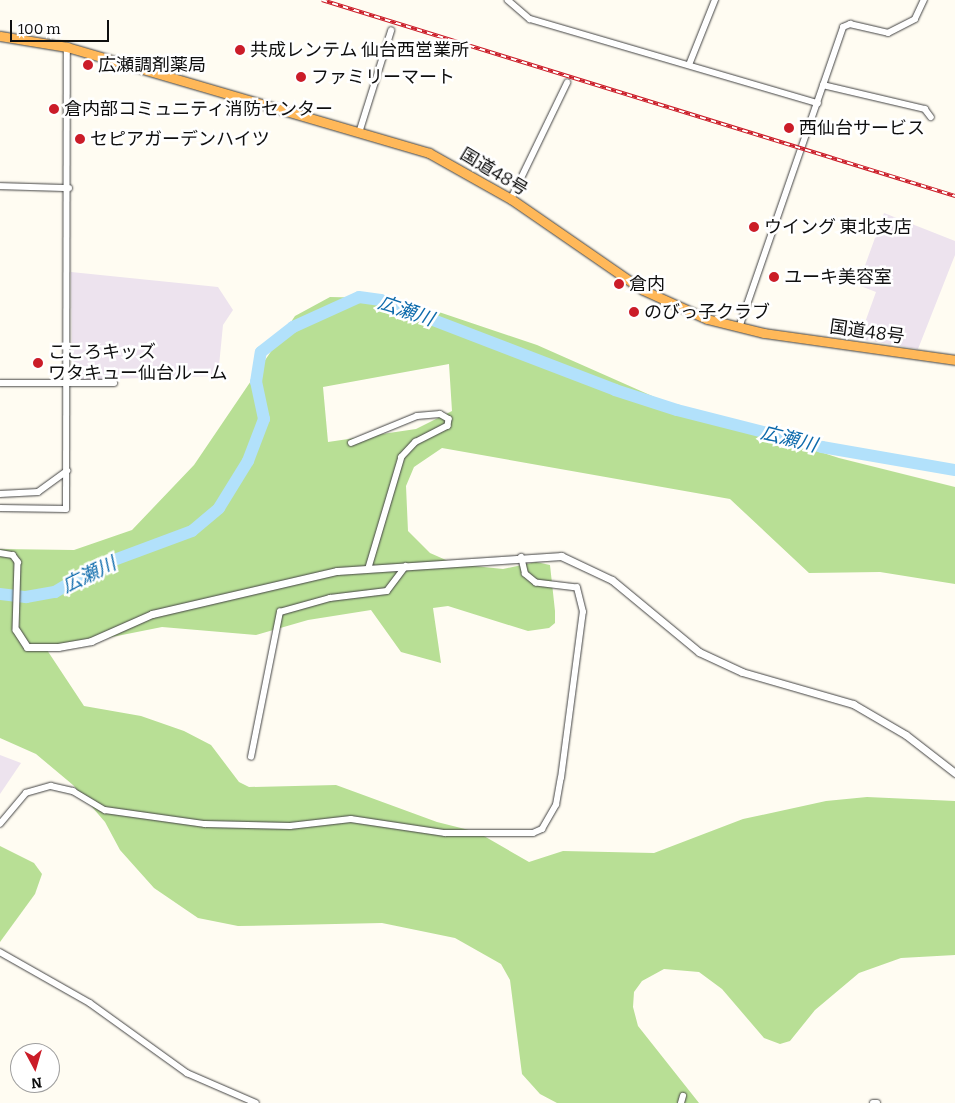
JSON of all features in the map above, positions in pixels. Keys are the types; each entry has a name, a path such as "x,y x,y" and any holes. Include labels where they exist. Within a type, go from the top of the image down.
{"highway":[{"name":"国道48号","path":"0,36 67,47 360,130 429,153 511,199 643,290 739,328 955,360"}],"street":[{"path":"508,0 530,19 818,103"},
{"path":"689,65 715,0"},
{"path":"739,328 846,24 888,33 915,19 924,0"},
{"path":"360,130 391,31"},
{"path":"0,508 66,509 69,382 67,47"},
{"path":"511,199 567,83"},
{"path":"824,86 925,109 931,117"},
{"path":"0,186 69,188"},
{"path":"0,383 114,383"},
{"path":"351,443 417,416 440,414 449,419 448,426 416,442 402,457 369,568"},
{"path":"0,494 38,492 67,471"},
{"path":"0,554 13,554 19,568 16,630 31,648 74,645 152,614 301,578 369,568 561,556 580,562 612,580 700,652 742,672 853,704 906,736 955,773"},
{"path":"0,824 26,793 51,786 73,791 105,810 205,824 290,826 351,819 445,833 533,833 542,829 556,805 583,612 577,588 536,583 525,574 521,557"},
{"path":"251,757 280,612 330,598 387,591 406,566"},
{"path":"0,952 112,1017 187,1072 256,1103"}],"shaded area":[{"path":"884,213 955,241 955,255 918,349 859,339 876,292 858,285"},
{"path":"71,272 218,287 233,310 223,325 218,376 72,380"},
{"path":"0,755 21,763 0,794"}],"green space":[{"path":"330,297 375,298 427,308 537,345 668,403 839,458 955,487 955,584 880,572 809,573 730,499 442,448 414,467 406,486 408,531 430,553 455,564 503,569 536,562 550,565 555,623 549,628 528,631 448,606 433,608 441,663 401,652 371,610 308,620 256,635 162,627 47,650 84,706 141,716 184,731 211,745 239,782 249,787 336,785 437,822 477,832 529,862 563,851 654,853 743,819 826,801 867,797 955,801 955,955 901,958 859,973 815,1010 790,1041 780,1044 764,1038 722,989 699,972 664,969 642,981 634,992 633,1007 638,1026 699,1103 557,1103 540,1094 522,1074 510,980 501,964 455,938 382,923 238,926 198,918 154,888 120,850 105,822 73,785 36,754 0,738 0,549 74,550 132,530 194,465 295,316","holes":["449,364 452,411 416,429 328,442 323,387"]},
{"path":"0,846 34,863 42,874 35,894 0,942"}],"waterway":[{"name":"広瀬川","path":"0,594 26,597 55,592 98,566 192,531 219,508 248,461 264,419 256,382 261,352 293,327 359,297 381,300 615,390 677,410 822,447 955,470"}],"railway":[{"path":"322,0 955,196"}],"place":[{"name":"共成レンテム 仙台西営業所","path":"240,50"},
{"name":"広瀬調剤薬局","path":"88,65"},
{"name":"ファミリーマート","path":"301,77"},
{"name":"倉内部コミュニティ消防センター","path":"54,109"},
{"name":"西仙台サービス","path":"789,128"},
{"name":"セピアガーデンハイツ","path":"80,139"},
{"name":"ウイング 東北支店","path":"754,227"},
{"name":"ユーキ美容室","path":"774,277"},
{"name":"倉内","path":"619,284"},
{"name":"のびっ子クラブ","path":"634,312"},
{"name":"こころキッズ ワタキュー仙台ルーム","path":"38,363"}]}
